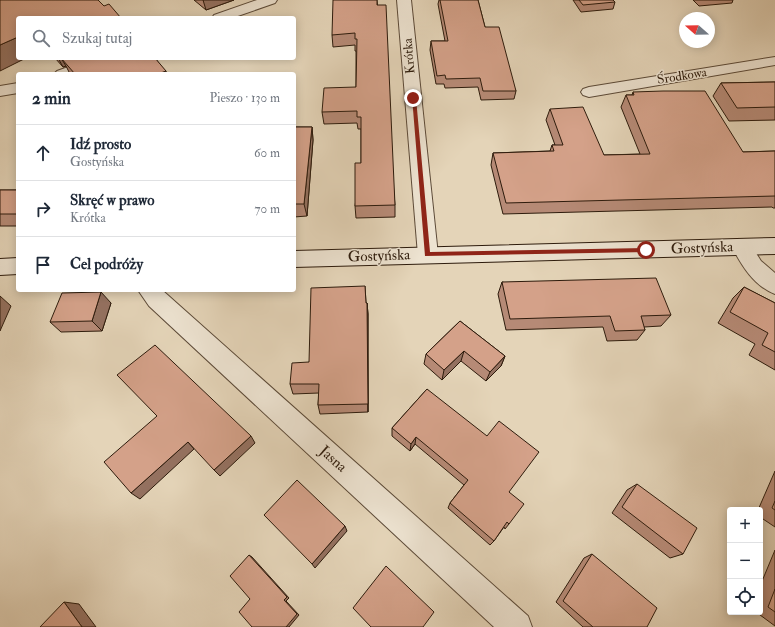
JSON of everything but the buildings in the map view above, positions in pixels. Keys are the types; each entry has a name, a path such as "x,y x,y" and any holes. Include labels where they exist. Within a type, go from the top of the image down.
{"street":[{"path":"225,16 270,0"},
{"name":"Krótka","path":"404,0 428,255"},
{"path":"68,72 101,60"},
{"name":"Środkowa","path":"590,92 775,61"},
{"path":"0,91 16,88"},
{"name":"Gostyńska","path":"296,259 775,246"},
{"path":"742,247 754,267 775,285"},
{"path":"0,267 16,266"},
{"name":"Jasna","path":"151,292 157,300 517,627"}],"route":[{"path":"413,98 428,255 646,250"}]}
